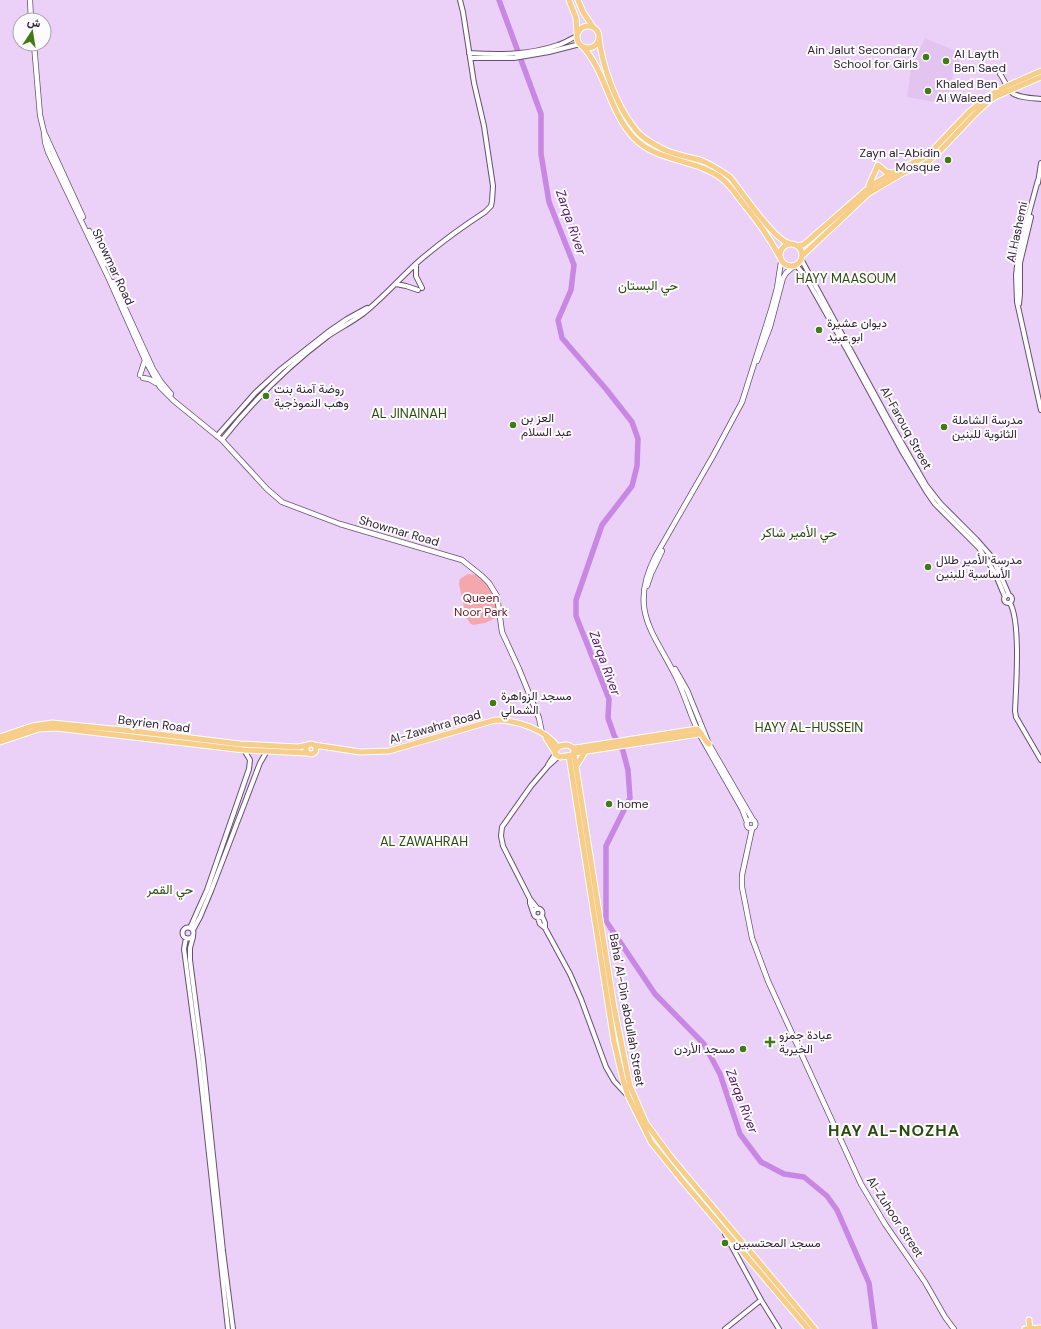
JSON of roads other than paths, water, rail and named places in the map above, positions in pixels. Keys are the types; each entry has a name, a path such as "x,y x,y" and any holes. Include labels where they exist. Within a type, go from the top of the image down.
{"main road":[{"path":"30,0 31,12"},
{"path":"569,0 576,18 577,35 581,45 592,58 618,116 625,127 634,138 657,153 698,166 722,179 749,210 766,234 781,262 777,288 771,310 742,402 655,557 650,567 644,588 643,607 647,621 685,690 696,731 742,809 749,826"},
{"path":"578,0 583,12 598,33 601,55 609,78 633,127 647,139 665,150 701,161 730,176 772,231 785,243 797,246 803,245 808,241 867,188 877,181 927,156 969,112 990,95 1041,76"},
{"path":"577,35 583,27 588,26 594,28"},
{"path":"581,45 586,47 592,46 596,44 599,38"},
{"name":"Showmar Road","path":"35,52 40,115 48,152 109,279 144,360 157,383 174,401 222,440 272,494 287,504 340,524 462,560 477,571 489,583 497,596 502,632 539,718 543,734"},
{"path":"864,196 903,173 922,166 940,152 989,101 1008,88 1041,71"},
{"name":"Showmar Road","path":"44,132 153,369 160,382 178,403"},
{"path":"867,188 878,165 886,172 892,173"},
{"path":"877,181 884,184"},
{"path":"749,826 749,820 753,820 708,744 685,690 651,625 647,610 646,592 660,554 742,407 770,327 783,278 875,185 877,181"},
{"path":"779,256 782,248 790,244"},
{"path":"797,246 802,253 802,258"},
{"path":"781,262 787,266 795,266"},
{"path":"144,360 141,376 157,383"},
{"name":"Al-Zawahra Road","path":"314,745 360,752 389,751 495,720 507,721 522,725 543,734 558,747"},
{"name":"Beyrien Road","path":"0,737 32,726 52,723 240,744 293,747 308,745"},
{"name":"Beyrien Road","path":"0,742 39,730 56,728 244,750 307,753"},
{"path":"572,753 602,746 696,731 700,732 708,744"},
{"path":"543,734 556,754"},
{"path":"316,752 314,745 308,745 306,749 307,753 312,754 328,747"},
{"path":"556,754 558,747 564,745 572,753"},
{"path":"556,754 585,752 602,746"},
{"path":"577,765 585,752"},
{"name":"Baha' Al-Din abdullah Street","path":"572,753 577,765 612,1007 614,1042 622,1080 628,1096 649,1140 722,1229 808,1329"},
{"name":"Baha' Al-Din abdullah Street","path":"572,753 587,875 612,1007 632,1095 651,1131 676,1163 815,1329"},
{"name":"Al-Zuhoor Street","path":"753,820 756,825 754,827 749,826 751,836 748,840 742,875 744,902 752,938 768,981 860,1184 885,1224 925,1282 945,1317 954,1329"},
{"path":"670,1167 676,1163"},
{"path":"1029,1320 1030,1328"},
{"path":"1024,1329 1041,1328"}],"street":[{"path":"222,440 258,396 284,372 327,337 363,314 416,264 491,206 493,186 484,126 460,0"},
{"path":"525,54 558,45 577,35"},
{"path":"470,56 513,56 581,45"},
{"path":"1000,74 1008,88 1019,96 1041,99"},
{"name":"Al Hashemi","path":"1041,163 1038,180 1019,250 1017,302 1041,410"},
{"name":"Al-Farouq Street","path":"802,258 905,452"},
{"path":"396,284 420,289 416,276 416,264"},
{"name":"Al-Farouq Street","path":"795,266 805,276 935,504 974,542 995,573 1007,596 1004,601 1007,604 1010,603 1014,612 1017,644 1014,711 1041,760"},
{"path":"217,436 255,393 281,369 328,332 347,319 371,307"},
{"path":"829,320 833,316"},
{"path":"199,915 249,769 250,760 244,750"},
{"path":"191,929 199,915 260,763 267,751"},
{"path":"556,754 502,827 501,831 503,846 530,899 542,912 540,924 545,928 570,974 581,999 606,1067 614,1081 628,1096"},
{"path":"530,899 534,916 540,917"},
{"path":"534,912 538,909"},
{"path":"199,915 207,918"},
{"path":"191,929 186,929 183,932 183,935 186,938 184,949 199,1062 224,1278 233,1329"},
{"path":"191,929 194,934 190,948 190,960 203,1060 228,1329"},
{"path":"186,938 193,937"},
{"path":"722,1229 761,1300 779,1329"},
{"path":"725,1329 761,1300"}],"waterway":[{"name":"Zarqa River","path":"499,0 541,114 541,154 549,202 574,265 571,290 558,320 562,338 632,422 638,439 637,466 632,486 602,525 576,600 576,616 609,699 608,718 614,735 623,751 628,770 630,798 606,846 606,921 655,994 704,1044 720,1074 740,1134 761,1162 784,1174 804,1177 827,1196 837,1210 869,1283 875,1329"}],"place":[{"name":"Ain Jalut Secondary School for Girls","path":"926,57"},
{"name":"Al Layth Ben Saed","path":"946,61"},
{"name":"Khaled Ben Al Waleed","path":"928,91"},
{"name":"Zayn al-Abidin Mosque","path":"948,160"},
{"name":"ديوان عشيرة ابو عبيد","path":"819,330"},
{"name":"روضة آمنة بنت وهب النموذجية","path":"266,396"},
{"name":"العز بن عبد السلام","path":"513,425"},
{"name":"مدرسة الشاملة الثانوية للبنين","path":"944,427"},
{"name":"مدرسة الأمير طلال الأساسية للبنين","path":"928,567"},
{"name":"مسجد الزواهرة الشمالي","path":"493,703"},
{"name":"home","path":"609,804"},
{"name":"عيادة جمزو الخيرية","path":"770,1042"},
{"name":"مسجد الأردن","path":"743,1049"},
{"name":"مسجد المحتسبين","path":"725,1243"}],"district":[{"name":"HAYY MAASOUM","path":"846,278"},
{"name":"حي البستان","path":"648,285"},
{"name":"AL JINAINAH","path":"409,413"},
{"name":"حي الأمير شاكر","path":"799,532"},
{"name":"HAYY AL-HUSSEIN","path":"809,727"},
{"name":"AL ZAWAHRAH","path":"424,841"},
{"name":"حي القمر","path":"170,889"},
{"name":"HAY AL-NOZHA","path":"894,1130"}],"park label":[{"name":"Queen Noor Park","path":"481,605"}]}
